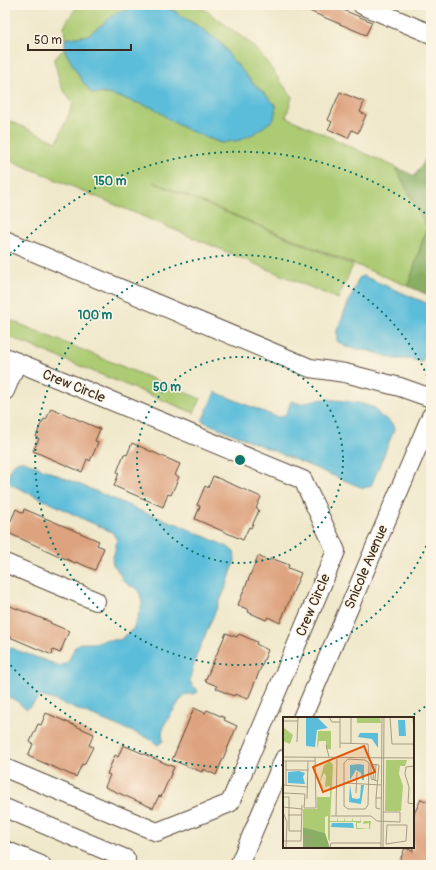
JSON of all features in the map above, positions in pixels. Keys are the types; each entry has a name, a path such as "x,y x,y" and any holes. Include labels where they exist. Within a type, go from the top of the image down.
{"street":[{"path":"362,5 431,34"},
{"path":"5,240 310,368 345,373 400,387 431,398"},
{"path":"5,391 11,360"},
{"name":"Crew Circle","path":"5,768 157,832 230,803 336,551 303,480 11,360"},
{"name":"Snicole Avenue","path":"302,717 431,416"},
{"path":"5,563 96,601"},
{"path":"239,865 283,761"},
{"path":"5,808 126,859 123,865"},
{"path":"5,850 40,865"}],"green space":[{"path":"78,5 139,5 116,13 88,35 65,39 64,26"},
{"path":"157,5 196,5 204,9 250,43 263,57 292,97 286,117 395,167 427,227 408,286 153,182 353,265 338,299 5,158 5,119 57,142 73,104 61,86 54,60 65,48 65,51 79,76 91,93 109,94 154,108 173,122 188,130 221,143 255,133 274,119 276,105 253,83 232,59 221,43 173,10"},
{"path":"431,151 431,296 408,286 427,227 395,167 415,176"},
{"path":"5,318 201,399 194,413 5,335"}],"water":[{"path":"139,5 157,5 172,10 201,28 221,43 232,59 253,83 276,105 274,119 255,133 240,140 221,143 188,130 173,122 154,108 109,94 91,93 79,76 65,51 65,39 88,35 116,13"},
{"path":"363,276 431,305 431,342 422,362 410,359 395,359 370,351 346,347 337,341 337,330 359,278"},
{"path":"215,392 274,416 282,417 287,412 291,401 301,404 315,400 328,399 359,403 375,408 380,416 387,419 394,426 394,430 371,486 363,488 202,421"},
{"path":"19,461 24,461 141,511 177,524 228,547 234,552 235,560 227,585 197,654 191,674 190,681 198,692 186,694 179,702 164,725 162,734 163,741 158,745 148,738 51,699 40,696 27,709 17,701 5,695 5,646 60,666 68,662 75,647 80,643 120,640 133,629 142,603 140,594 136,588 128,585 122,579 113,564 112,560 117,540 112,532 12,485 8,481 10,472 12,467"}],"building":[{"path":"295,5 331,5 372,22 366,35"},
{"path":"340,92 364,102 360,112 366,115 358,133 352,130 348,138 328,129 332,122 328,120"},
{"path":"51,408 100,429 95,441 98,442 95,450 90,461 87,459 82,472 33,451 39,439 36,437 40,426 44,419 46,420"},
{"path":"132,443 180,464 175,475 179,477 171,495 168,494 163,507 114,486 119,473 117,472 124,454 127,455"},
{"path":"213,476 261,497 256,508 259,510 251,528 249,527 243,540 195,519 200,506 197,505 205,486 208,488"},
{"path":"16,509 23,513 24,509 99,541 97,545 104,548 95,570 76,562 75,563 6,532"},
{"path":"258,556 269,561 271,558 289,565 288,568 301,573 280,623 268,617 266,620 248,612 249,610 238,605"},
{"path":"5,604 51,622 50,623 69,631 60,653 53,650 52,655 5,635"},
{"path":"226,633 237,637 239,634 257,642 256,644 268,650 248,699 224,692 216,688 217,686 205,681"},
{"path":"194,708 205,713 207,710 225,718 224,720 237,726 216,775 203,769 202,772 172,760"},
{"path":"46,713 94,734 89,745 93,747 76,777 28,756 33,744 30,742 38,724 41,725"},
{"path":"123,745 174,767 161,797 159,796 153,808 105,787 110,775 107,774 115,755 118,757"},
{"path":"421,799 431,803 431,865 398,865 405,848 413,851 414,848 414,814"}]}
